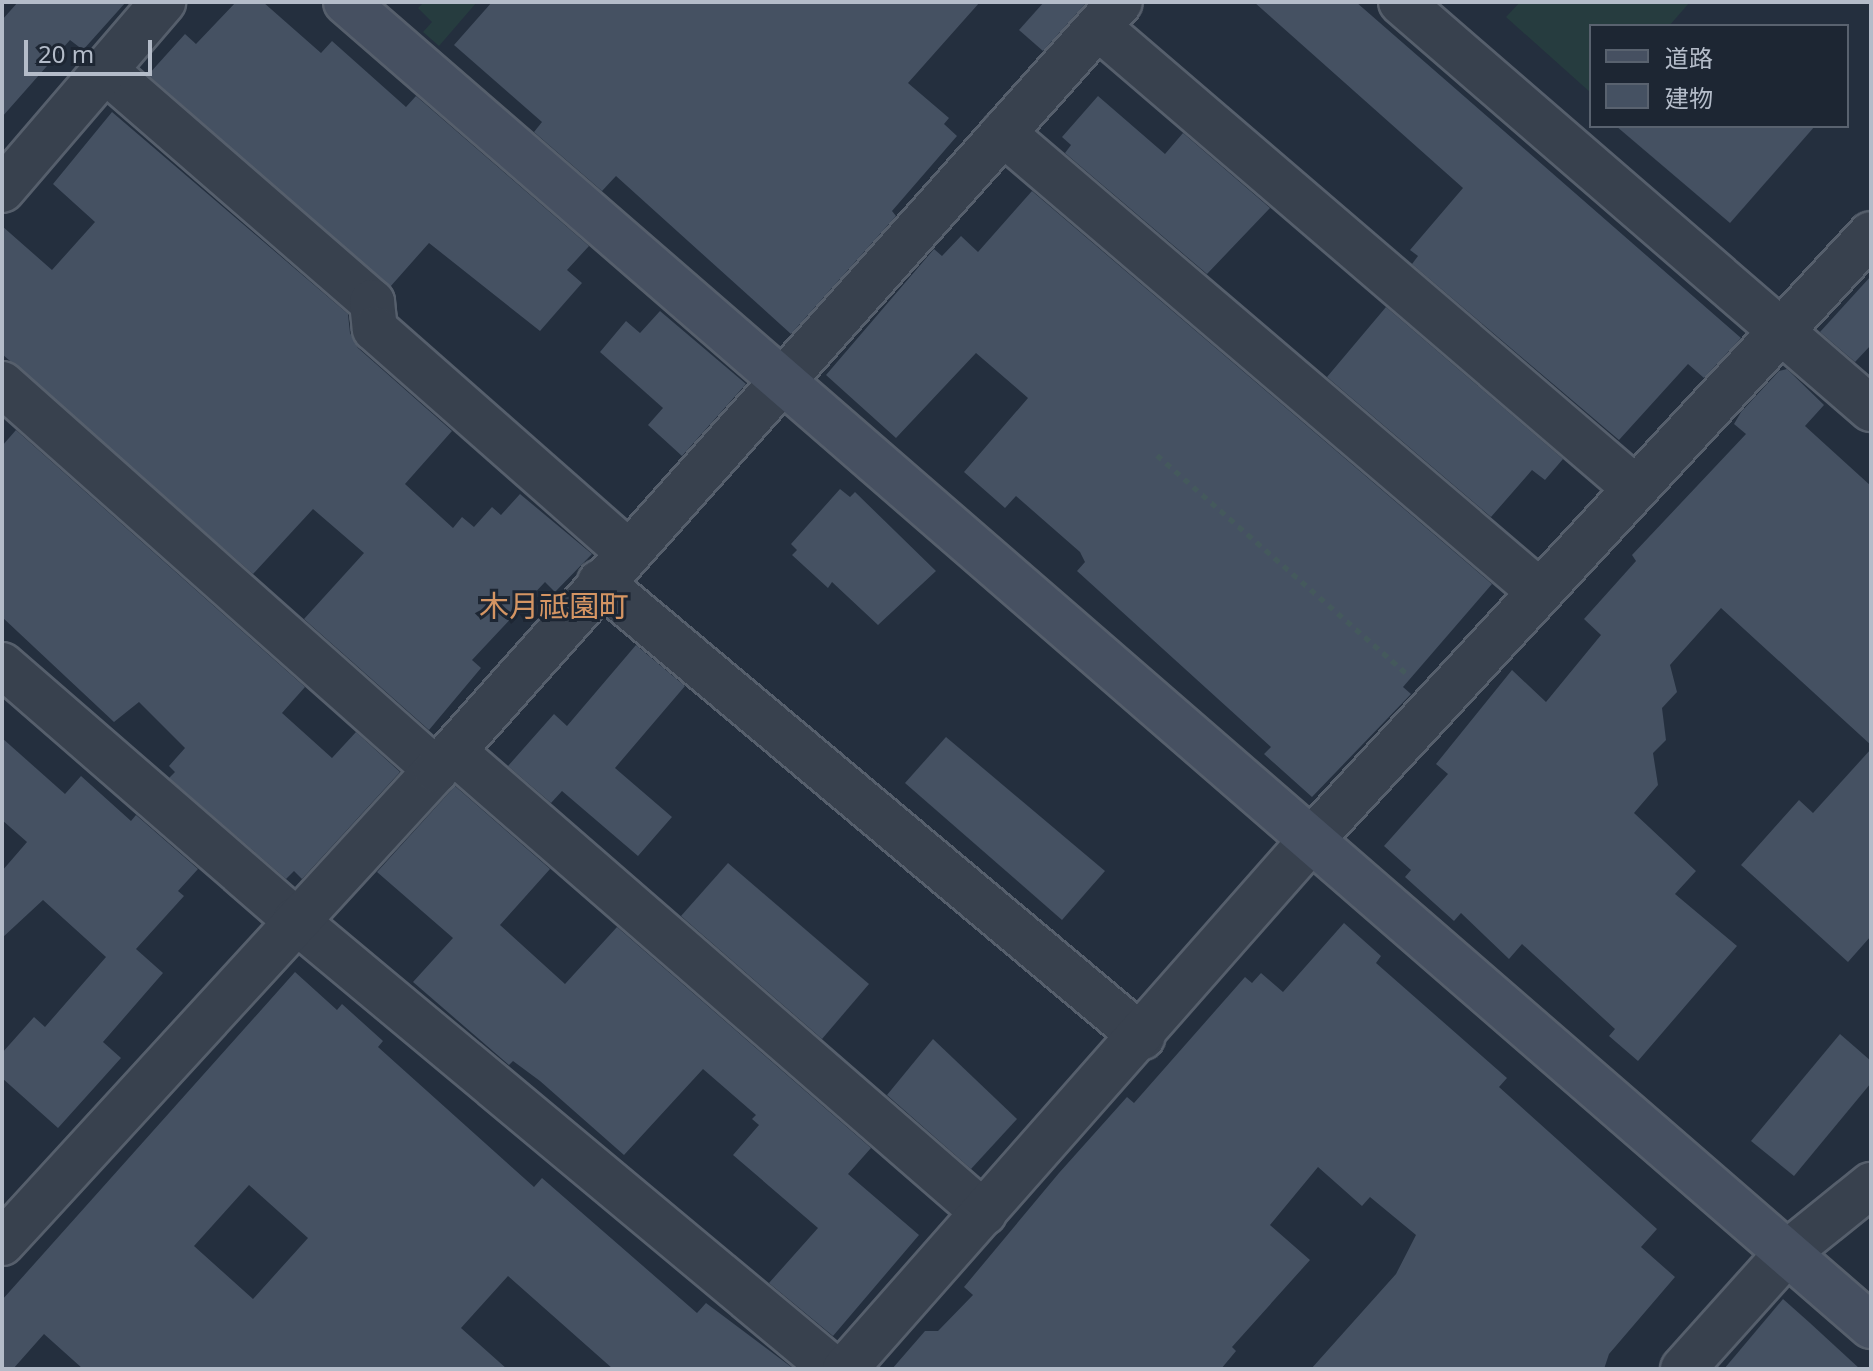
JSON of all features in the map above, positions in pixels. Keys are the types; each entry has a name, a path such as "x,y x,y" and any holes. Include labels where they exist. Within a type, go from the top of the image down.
{"street":[{"path":"2,190 163,2"},
{"path":"346,2 784,377 1871,1326"},
{"path":"1401,2 1871,409"},
{"path":"2,1243 444,761 1109,15 1635,488"},
{"path":"105,70 372,302 375,329 614,567 1142,1037"},
{"path":"1003,133 1540,592"},
{"path":"845,1369 1142,1037 1313,838 1871,234"},
{"path":"2,384 444,761 984,1213"},
{"path":"2,665 295,920 833,1369"},
{"path":"1683,1369 1788,1252 1871,1185"}],"path":[{"path":"1157,455 1439,702"}],"green space":[{"path":"424,2 477,2 439,46 423,32 432,22 418,8"},
{"path":"1520,2 1690,2 1671,24 1589,24 1589,91 1506,17"}],"building":[{"path":"18,2 126,2 83,50 70,40 2,117 2,20"},
{"path":"236,2 263,2 321,53 332,41 406,107 416,96 589,246 567,270 582,283 540,331 429,243 390,287 148,75 185,34 196,44"},
{"path":"492,2 980,2 908,83 949,118 944,124 957,136 892,211 896,216 791,334 616,176 602,191 534,132 542,122 454,45"},
{"path":"1044,2 1087,2 1043,51 1019,30"},
{"path":"1254,2 1356,2 1741,338 1704,378 1688,364 1619,440 1412,264 1418,256 1410,250 1463,188"},
{"path":"1098,96 1165,154 1183,133 1270,208 1207,274 1065,153 1071,145 1062,137"},
{"path":"112,112 348,314 350,333 358,348 452,431 405,484 453,528 462,517 474,527 492,507 501,515 520,494 592,554 555,592 545,582 472,660 481,668 429,730 304,619 364,553 313,509 253,574 2,354 2,226 52,270 95,222 53,184"},
{"path":"1618,128 1813,128 1730,223"},
{"path":"1032,191 1492,584 1403,687 1411,694 1312,797 1264,754 1271,747 1077,571 1085,562 1080,552 1016,496 1005,508 964,472 1028,398 976,353 896,438 826,375 934,249 942,256 961,236 978,252"},
{"path":"1871,276 1871,345 1855,362 1820,332"},
{"path":"1386,307 1563,459 1545,480 1532,470 1491,517 1327,377"},
{"path":"660,311 746,384 682,456 648,425 663,408 600,352 626,321 640,333"},
{"path":"1787,369 1824,405 1805,426 1871,486 1871,745 1721,608 1670,665 1677,692 1662,708 1666,740 1653,753 1658,785 1634,813 1696,871 1675,894 1737,946 1638,1061 1609,1036 1615,1029 1522,944 1509,959 1461,913 1454,921 1405,877 1411,870 1384,846 1448,774 1436,764 1512,670 1546,702 1601,635 1584,619 1636,561 1632,555 1746,434 1734,424 1741,412 1779,371"},
{"path":"16,430 305,687 282,713 332,758 356,732 400,772 302,879 294,871 286,879 169,778 175,772 169,766 185,748 139,702 114,722 2,617 2,446"},
{"path":"840,489 850,497 855,492 936,571 878,625 832,582 828,588 792,555 797,550 791,544"},
{"path":"636,645 685,686 615,768 672,817 638,856 562,791 551,803 508,766 554,714 567,726"},
{"path":"946,737 1105,871 1062,920 905,783"},
{"path":"2,738 65,794 81,776 131,821 136,815 198,869 178,891 184,896 136,949 163,973 103,1042 121,1058 58,1128 2,1078 2,1053 34,1017 45,1027 106,957 43,900 2,938 2,871 27,842 2,820"},
{"path":"1871,749 1871,936 1848,962 1741,865 1799,800 1813,813"},
{"path":"455,786 550,869 500,925 565,984 617,927 871,1148 848,1174 919,1235 833,1336 769,1283 818,1228 733,1155 759,1125 752,1119 756,1115 703,1069 624,1155 540,1081 513,1061 509,1065 413,982 453,938 377,872"},
{"path":"728,863 869,984 822,1039 681,916"},
{"path":"1344,923 1381,956 1376,963 1507,1078 1499,1087 1657,1229 1641,1247 1675,1277 1609,1354 1604,1369 1311,1369 1396,1274 1416,1235 1370,1197 1362,1206 1318,1167 1270,1225 1310,1260 1232,1347 1236,1351 1221,1369 892,1369 925,1331 938,1331 973,1295 964,1287 1059,1173 1127,1097 1134,1103 1245,977 1252,983 1261,973 1283,992"},
{"path":"295,972 337,1010 342,1004 383,1041 378,1047 534,1187 542,1178 697,1313 706,1303 794,1369 613,1369 508,1276 461,1328 507,1369 83,1369 44,1334 13,1369 2,1369 2,1300","holes":["249,1185 308,1238 253,1299 194,1246"]},
{"path":"1840,1034 1871,1061 1871,1083 1794,1176 1751,1141"},
{"path":"933,1039 1017,1119 971,1169 887,1095"},
{"path":"1783,1299 1810,1323 1860,1369 1724,1369"}],"district":[{"name":"木月祗園町","path":"554,606"}]}
